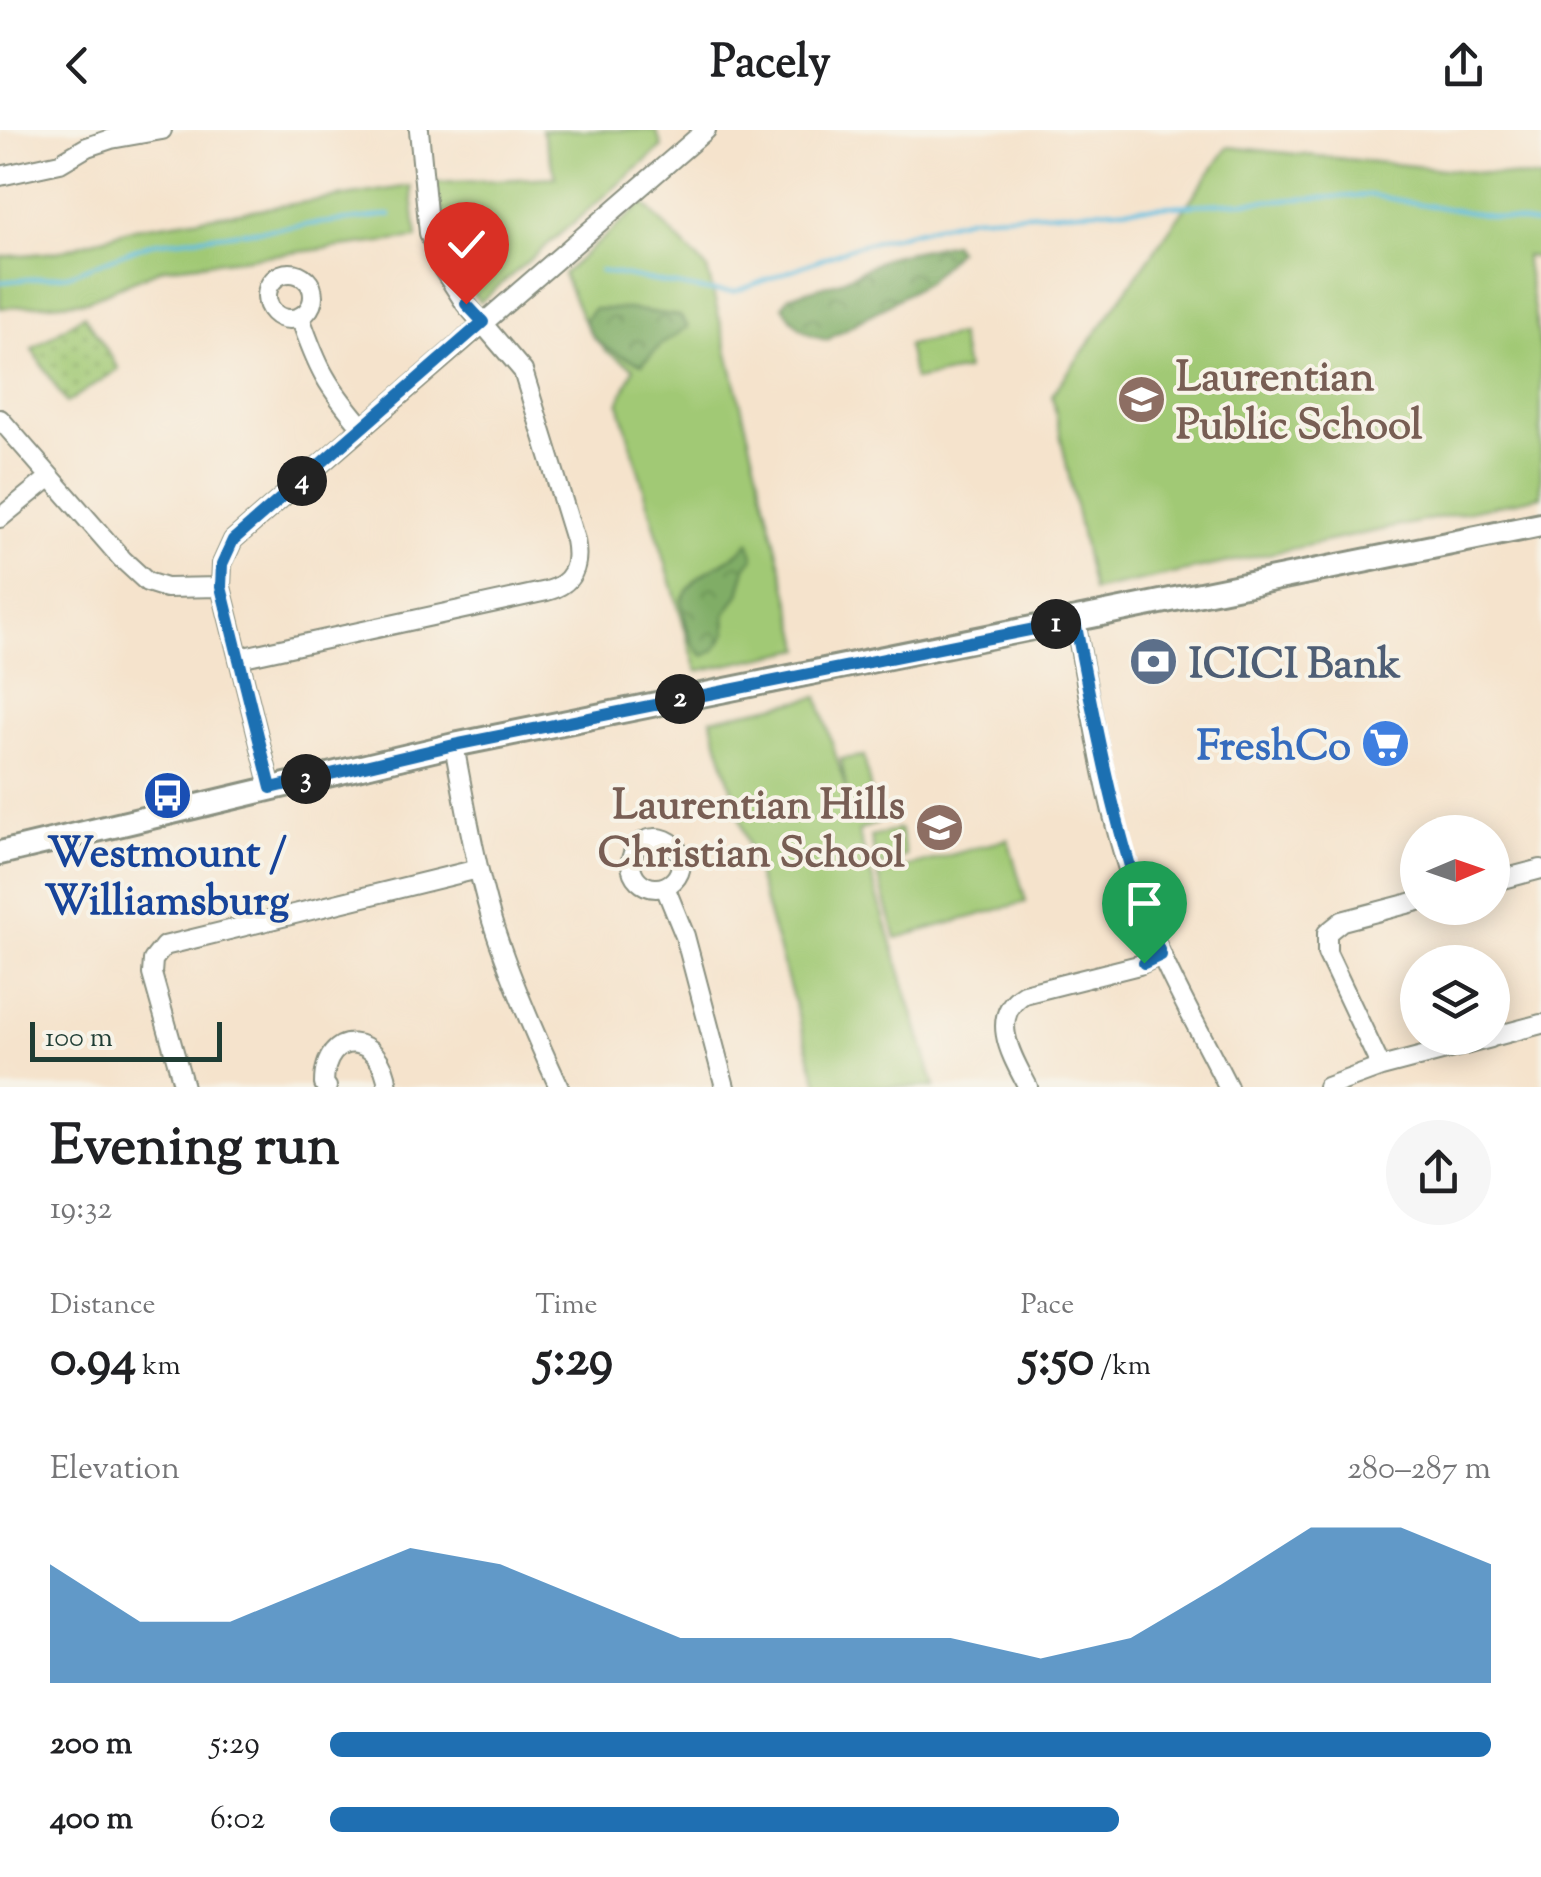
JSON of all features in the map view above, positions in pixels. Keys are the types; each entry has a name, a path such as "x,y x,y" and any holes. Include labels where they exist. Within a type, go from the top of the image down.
{"main road":[{"path":"0,853 454,745 1541,525"}],"street":[{"path":"0,176 60,162 111,139 162,130"},
{"path":"238,658 560,588 571,578 578,553 575,540 523,371 466,304 442,266 430,233 419,130"},
{"path":"271,788 221,587 222,564 233,540 706,130"},
{"path":"300,317 322,376 363,428"},
{"path":"0,419 49,478 147,582 166,588 221,587"},
{"path":"0,518 49,478"},
{"path":"1075,621 1118,828 1140,903 1161,955 1228,1087"},
{"path":"454,745 478,869 493,923 522,1004 559,1087"},
{"path":"184,1087 152,974 152,960 164,946 478,869"},
{"path":"1510,877 1541,869"},
{"path":"665,887 685,936 725,1087"},
{"path":"1381,1068 1327,953 1327,933 1342,921 1400,906"},
{"path":"1028,1087 1005,1036 1007,1011 1014,1000 1024,994 1140,965 1161,955"},
{"path":"1510,1032 1541,1024"},
{"path":"327,1087 324,1066 331,1052 342,1046 364,1046 377,1052 386,1068 388,1087"},
{"path":"1327,1087 1428,1055"}],"green space":[{"path":"542,130 656,130 662,147 480,302 451,261 434,183 556,177"},
{"path":"1228,147 1541,179 1541,258 1525,256 1541,351 1541,496 1093,591 1052,395"},
{"path":"411,186 417,238 164,268 86,301 0,308 0,257 57,252 135,228"},
{"path":"643,203 707,269 802,649 697,671 619,403 634,368 606,351 584,322 563,274"},
{"path":"953,243 958,250 927,282 827,340 801,329 783,306 789,296 838,282 888,257"},
{"path":"594,309 680,316 688,327 662,344 642,364 606,348 592,336 585,319"},
{"path":"84,315 119,369 66,403 32,349"},
{"path":"959,335 966,370 914,380 907,345"},
{"path":"749,542 754,558 747,565 739,594 725,615 726,633 715,650 704,656 691,639 681,601 696,580"},
{"path":"818,697 846,789 841,759 864,756 877,823 858,831 935,1087 819,1087 711,719"},
{"path":"900,829 906,856 877,867 871,837"},
{"path":"1008,839 1026,902 896,938 878,875"}],"waterway":[{"path":"600,271 708,291 734,292 856,246 972,217 1370,195 1541,225"},
{"path":"0,282 68,275 152,243 390,215"}],"place":[{"name":"Laurentian Public School","path":"1141,399"},
{"name":"ICICI Bank","path":"1154,662"},
{"name":"FreshCo","path":"1386,744"},
{"name":"Westmount / Williamsburg","path":"167,795"},
{"name":"Laurentian Hills Christian School","path":"940,827"}],"route":[{"path":"466,304 483,322 233,540 224,558 221,587 271,788 454,745 1075,621 1118,828 1140,903 1161,955 1144,963"}]}
